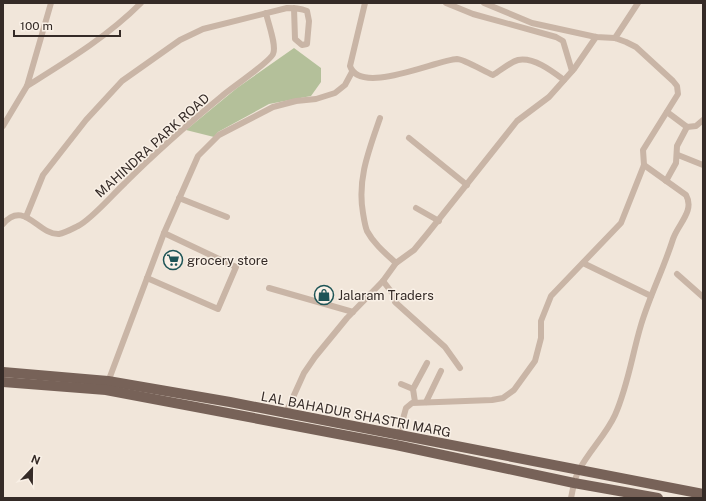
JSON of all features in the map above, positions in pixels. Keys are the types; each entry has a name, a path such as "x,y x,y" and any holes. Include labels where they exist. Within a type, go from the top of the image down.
{"main road":[{"name":"LAL BAHADUR SHASTRI MARG","path":"3,372 107,385 159,394 456,452 536,463 703,494"},
{"name":"LAL BAHADUR SHASTRI MARG","path":"3,382 107,385"},
{"name":"LAL BAHADUR SHASTRI MARG","path":"456,452 534,474 574,483 658,498"},
{"path":"534,474 536,463"}],"street":[{"path":"3,126 27,86 51,3"},
{"path":"27,86 88,48 119,25 141,3"},
{"path":"365,3 350,66 352,72 357,75 373,78 387,77 458,59 493,75 517,60 540,65 564,80"},
{"path":"446,3 473,14 556,37 563,41 572,71"},
{"path":"397,440 406,408 415,402 498,399 503,398 514,390 535,361 541,338 541,321 551,296 621,223 644,165 643,150 678,94 677,86 636,47 615,38 596,37 532,23 484,3"},
{"path":"615,38 638,3"},
{"path":"3,224 12,216 26,217 43,175 86,120 122,81 180,40 203,29 266,13 294,8 300,8 307,11 309,21 307,44 302,45 295,39 294,8"},
{"name":"MAHINDRA PARK ROAD","path":"26,217 50,232 59,234 81,224 174,136 249,74 270,60 274,52 274,44 266,13"},
{"path":"284,418 304,372 353,312 383,281 396,263 414,250 517,121 549,97 572,71 596,37"},
{"path":"107,385 164,233 198,156 219,136 273,108 296,101 316,99 335,93 345,85 352,72"},
{"path":"667,112 687,127 696,126 703,120"},
{"path":"380,118 367,156 362,178 360,197 366,230 376,244 396,263"},
{"path":"666,182 676,163 678,155 677,146 687,127"},
{"path":"409,138 467,185"},
{"path":"678,155 703,165"},
{"path":"571,498 578,471 614,418 624,393 651,296 665,265 674,236 688,211 690,201 686,195 644,165"},
{"path":"179,198 228,217"},
{"path":"416,208 439,220"},
{"path":"147,278 218,309 236,267 164,233"},
{"path":"583,263 651,296"},
{"path":"677,274 703,297"},
{"path":"383,281 393,294 395,302 445,347 460,368"},
{"path":"269,288 353,312"},
{"path":"415,402 413,389 427,363"},
{"path":"426,402 441,371"},
{"path":"401,384 413,389"}],"green space":[{"path":"294,48 321,68 321,82 311,96 269,104 218,132 214,137 186,130 237,88"}],"place":[{"name":"grocery store","path":"173,260"},
{"name":"Jalaram Traders","path":"324,295"}]}
